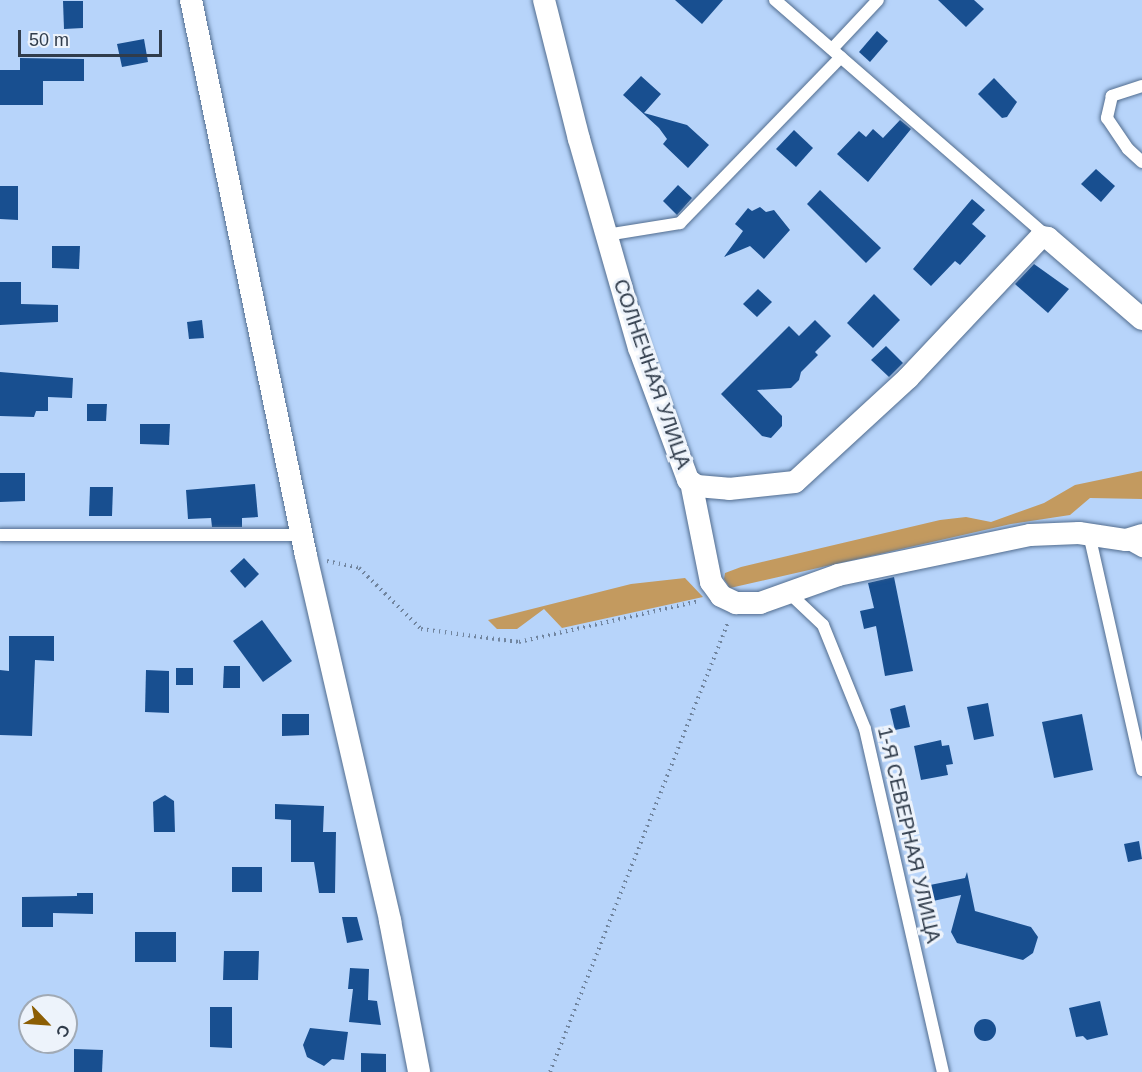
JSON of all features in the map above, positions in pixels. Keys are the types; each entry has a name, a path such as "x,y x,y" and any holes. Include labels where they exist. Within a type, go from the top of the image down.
{"street":[{"path":"192,0 304,546 390,921 419,1072"},
{"name":"СОЛНЕЧНАЯ УЛИЦА","path":"544,0 606,235 650,379 691,482 729,489 795,482 908,378 1045,237"},
{"path":"1045,237 1142,319"},
{"path":"691,482 711,582 728,600 760,603 838,575 922,555 1030,535 1089,534 1132,537"}],"lane":[{"path":"775,0 1045,237"},
{"path":"606,235 680,223 837,53 878,0"},
{"path":"1142,86 1112,96 1107,118 1128,149 1142,162"},
{"path":"1089,534 1142,770"},
{"path":"0,535 304,546"},
{"path":"1132,537 1142,551"},
{"name":"1-Я СЕВЕРНАЯ УЛИЦА","path":"788,592 823,625 865,729 943,1072"}],"path":[{"path":"304,546 359,568 421,629 519,642 728,600"},
{"path":"550,1072 728,600"}],"shaded area":[{"path":"1142,471 1142,499 1090,498 1070,515 1011,524 730,588 724,579 725,573 741,567 940,520 966,517 991,522 1044,503 1075,485"},
{"path":"685,578 703,597 562,628 544,609 517,629 497,629 488,620 631,584"}],"building":[{"path":"675,0 723,0 702,24"},
{"path":"938,0 974,0 984,9 966,27"},
{"path":"63,1 83,1 83,28 64,29"},
{"path":"877,31 888,41 870,62 859,52"},
{"path":"144,39 148,62 122,67 117,44"},
{"path":"20,58 84,59 84,81 43,81 43,105 0,105 0,70 20,70"},
{"path":"641,76 661,94 644,113 687,125 709,145 688,168 663,144 667,139 659,128 623,95"},
{"path":"994,78 1017,102 1007,117 1002,118 978,94"},
{"path":"900,120 911,129 868,182 837,154 859,131 866,137 873,129 883,138"},
{"path":"794,130 813,148 796,167 776,149"},
{"path":"1096,169 1115,186 1101,202 1081,184"},
{"path":"678,185 692,198 677,215 663,201"},
{"path":"0,186 18,186 18,220 0,219"},
{"path":"820,190 881,248 866,263 807,204"},
{"path":"972,199 985,210 972,224 986,236 960,265 955,261 931,286 913,269"},
{"path":"760,207 766,212 774,210 790,230 764,259 750,246 724,257 743,231 735,224 748,208 752,211"},
{"path":"52,246 80,246 79,269 52,268"},
{"path":"1034,264 1069,289 1048,313 1015,284"},
{"path":"0,282 21,282 21,304 58,305 58,322 0,325"},
{"path":"758,289 772,302 757,317 743,304"},
{"path":"874,294 900,320 873,348 847,323"},
{"path":"202,320 204,338 189,339 187,322"},
{"path":"815,320 831,336 815,352 818,355 801,372 799,380 791,388 757,390 782,416 782,426 771,438 762,436 721,394 789,326 799,336"},
{"path":"886,346 903,363 889,377 871,360"},
{"path":"0,372 73,378 72,398 48,397 48,411 36,411 34,417 0,416"},
{"path":"87,404 107,404 106,421 87,421"},
{"path":"140,424 170,424 169,445 140,444"},
{"path":"0,473 25,473 25,501 0,502"},
{"path":"255,484 258,517 242,518 242,527 212,527 211,518 188,519 186,490"},
{"path":"90,487 113,487 112,516 89,516"},
{"path":"244,558 259,574 245,588 230,571"},
{"path":"894,577 913,671 885,676 876,626 864,629 860,611 874,608 868,583"},
{"path":"262,620 292,661 263,682 233,641"},
{"path":"9,636 54,636 54,661 35,660 32,736 0,735 0,670 9,671"},
{"path":"224,666 240,666 240,688 223,688"},
{"path":"176,668 193,668 193,685 176,685"},
{"path":"146,670 169,671 169,713 145,712"},
{"path":"988,703 994,736 974,740 967,707"},
{"path":"905,705 910,727 895,730 890,709"},
{"path":"282,714 309,714 309,735 282,736"},
{"path":"1082,714 1093,770 1054,778 1042,722"},
{"path":"941,740 942,746 949,745 953,764 946,765 948,775 921,780 914,746"},
{"path":"165,795 174,801 175,832 154,832 153,802"},
{"path":"275,804 324,806 323,832 336,832 335,893 319,893 314,862 291,862 291,820 275,819"},
{"path":"1139,841 1142,859 1128,862 1124,844"},
{"path":"232,867 262,867 262,892 232,892"},
{"path":"967,872 975,911 1031,927 1038,937 1033,953 1023,960 957,943 951,932 961,895 933,901 930,885 965,878"},
{"path":"77,893 93,893 93,914 53,913 53,927 22,927 22,897 77,896"},
{"path":"342,917 357,917 363,940 347,943"},
{"path":"135,932 176,932 176,962 135,962"},
{"path":"224,951 259,951 258,980 223,980"},
{"path":"350,968 369,969 368,1000 377,1001 381,1025 349,1022 353,989 348,989"},
{"path":"1100,1001 1108,1035 1087,1040 1083,1036 1076,1037 1069,1008"},
{"path":"210,1007 232,1007 232,1048 210,1047"},
{"path":"985,1019 995,1026 996,1030 989,1040 985,1041 975,1034 974,1030 981,1020"},
{"path":"310,1028 348,1032 344,1060 332,1059 324,1066 307,1057 303,1045"},
{"path":"78,1049 103,1050 102,1072 74,1072 74,1054 78,1054"},
{"path":"361,1053 386,1054 386,1072 361,1072"}]}
